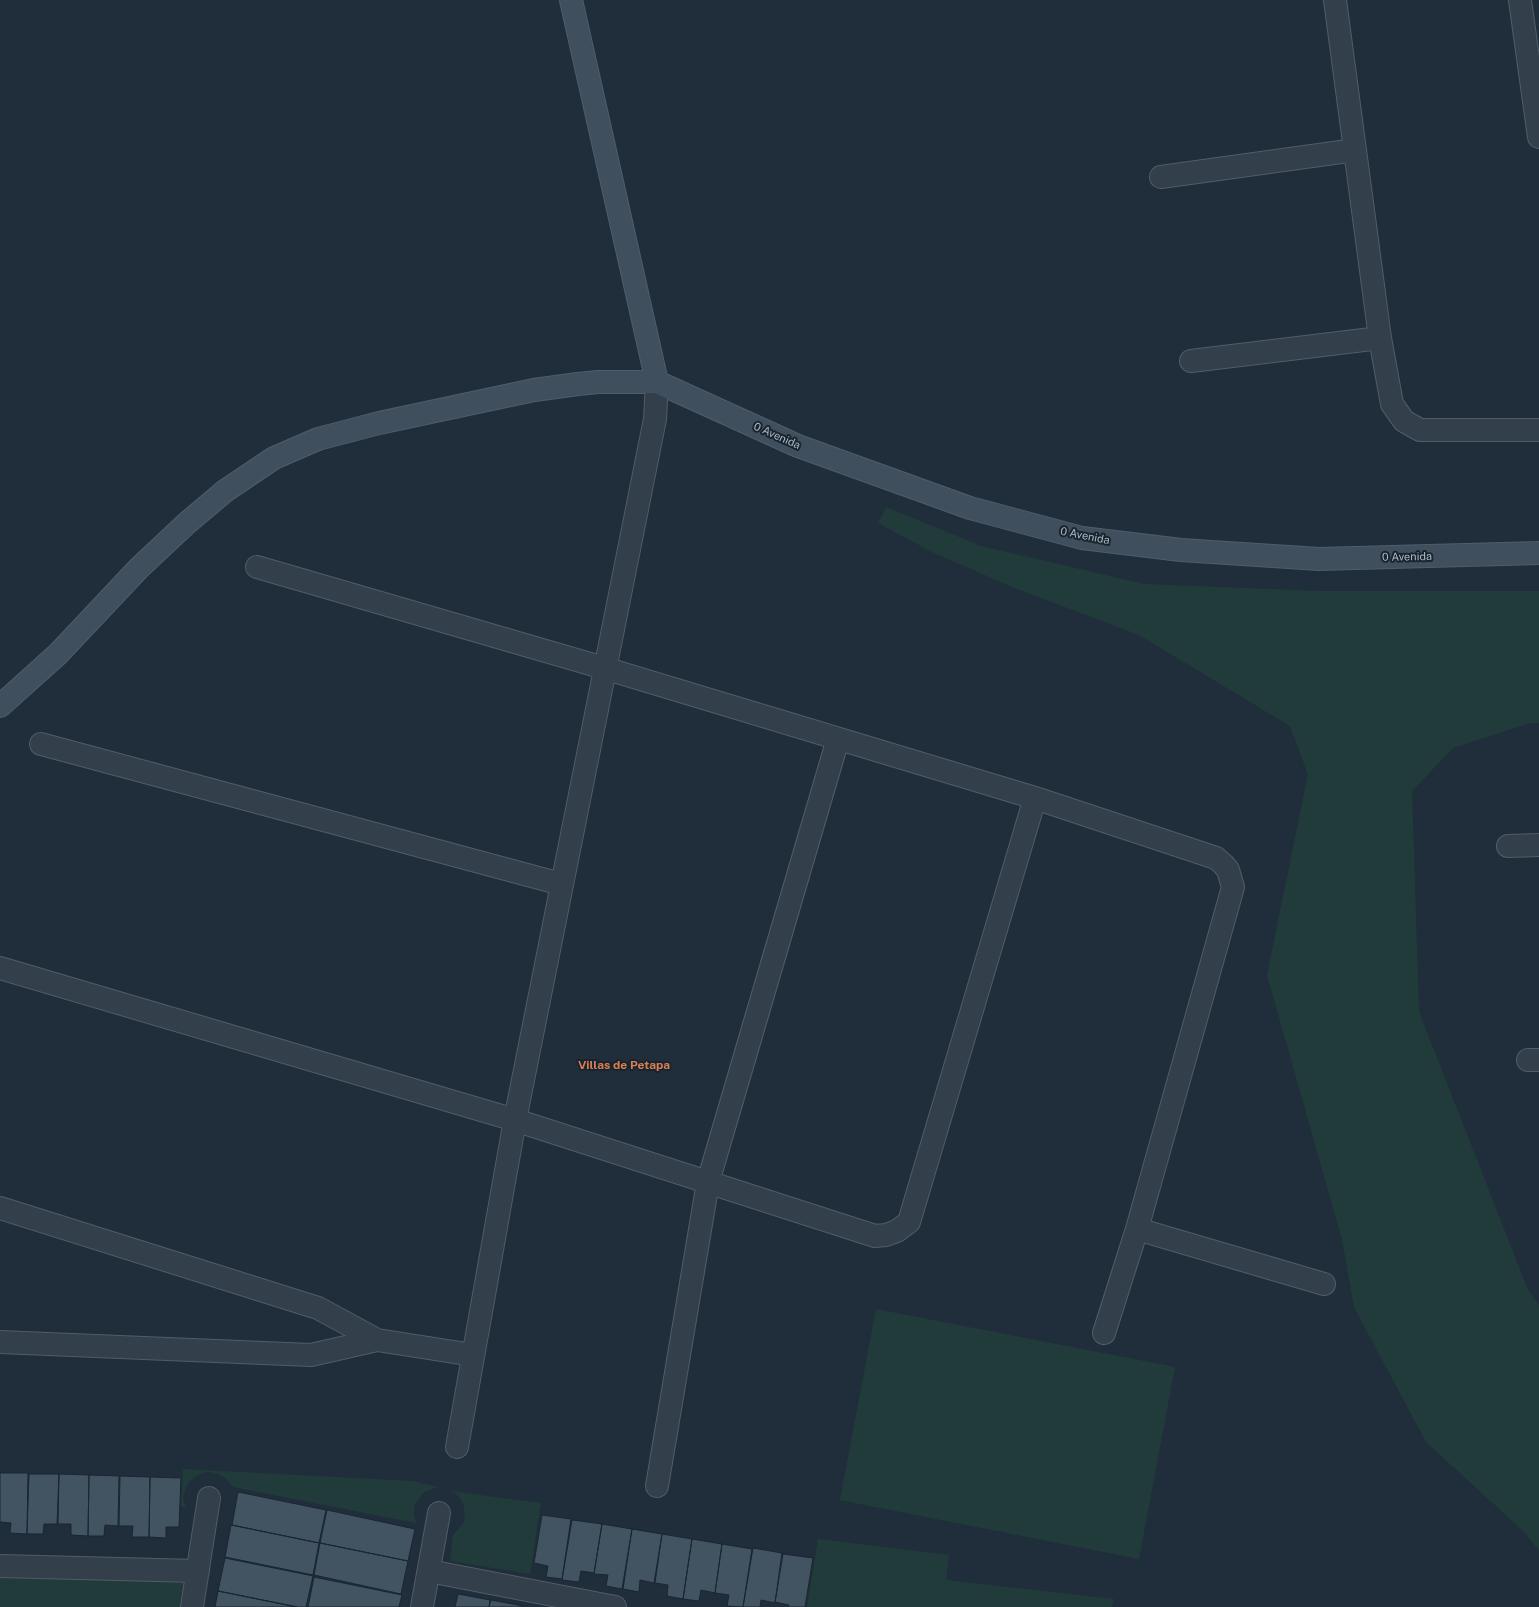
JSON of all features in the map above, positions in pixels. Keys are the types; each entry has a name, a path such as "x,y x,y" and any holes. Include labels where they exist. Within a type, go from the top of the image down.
{"main road":[{"path":"0,706 58,654 139,568 187,522 225,491 274,458 318,439 386,422 534,390 598,382 657,382 571,0"},
{"name":"0 Avenida","path":"657,382 798,446 970,508 1082,538 1181,550 1319,558 1539,554"}],"street":[{"path":"1335,0 1380,338 1392,404 1404,421 1420,430 1539,430"},
{"path":"1520,0 1539,137"},
{"path":"1161,177 1355,150"},
{"path":"1191,361 1380,338"},
{"path":"457,1448 515,1120 604,668 655,419 657,382"},
{"path":"257,567 604,668 1035,798 1216,858 1228,870 1233,888 1137,1229 1104,1333"},
{"path":"657,1486 708,1182 838,739"},
{"path":"41,744 561,884"},
{"path":"0,968 515,1120 875,1236 886,1235 897,1231 909,1222 1035,798"},
{"path":"1508,846 1539,845"},
{"path":"0,1208 318,1308 378,1340 473,1355"},
{"path":"1137,1229 1324,1284"},
{"path":"0,1342 311,1355 378,1340"},
{"path":"192,1607 209,1498"},
{"path":"422,1607 439,1513"},
{"path":"0,1566 198,1571"},
{"path":"429,1571 615,1607"}],"green space":[{"path":"886,507 981,546 1144,584 1319,591 1539,591 1539,723 1530,723 1453,748 1412,791 1419,1012 1528,1290 1539,1305 1539,1550 1521,1529 1426,1442 1354,1307 1342,1239 1267,975 1308,774 1290,726 1139,635 1017,589 934,553 878,523"},
{"path":"876,1309 1175,1367 1139,1559 840,1500"},
{"path":"183,1469 412,1481 438,1487 424,1492 414,1506 416,1523 233,1487 225,1478 210,1472 202,1473 188,1483 183,1499 186,1507 181,1507"},
{"path":"449,1490 541,1503 530,1574 450,1561 453,1535 463,1524 465,1516 461,1499"},
{"path":"818,1539 949,1555 946,1580 1114,1599 1112,1607 807,1607"},
{"path":"0,1566 198,1571 192,1607 0,1607"}],"building":[{"path":"0,1473 28,1473 27,1534 10,1533 11,1523 0,1522"},
{"path":"29,1474 59,1474 57,1524 44,1524 43,1534 27,1534"},
{"path":"59,1474 89,1475 88,1536 71,1535 71,1524 58,1524"},
{"path":"89,1475 119,1476 118,1526 105,1525 104,1536 88,1536"},
{"path":"120,1476 150,1477 149,1537 132,1537 133,1526 119,1526"},
{"path":"150,1477 181,1478 179,1527 166,1527 166,1538 149,1537"},
{"path":"238,1492 326,1510 319,1543 232,1525"},
{"path":"327,1510 415,1529 408,1561 320,1543"},
{"path":"542,1515 571,1519 562,1579 546,1577 548,1566 534,1563"},
{"path":"572,1520 602,1524 594,1573 581,1571 579,1582 562,1580"},
{"path":"602,1524 632,1529 622,1589 606,1586 608,1575 594,1574"},
{"path":"231,1525 319,1543 313,1575 225,1557"},
{"path":"632,1529 662,1534 654,1583 640,1580 639,1592 623,1589"},
{"path":"662,1534 692,1539 683,1599 667,1596 668,1585 655,1583"},
{"path":"692,1539 722,1544 715,1593 701,1590 699,1601 683,1599"},
{"path":"320,1543 408,1561 401,1594 314,1575"},
{"path":"722,1544 752,1549 743,1607 727,1606 729,1595 715,1593"},
{"path":"753,1548 782,1553 775,1603 761,1600 760,1607 743,1607"},
{"path":"783,1554 813,1558 805,1607 788,1607 789,1605 775,1602"},
{"path":"225,1558 313,1576 306,1607 298,1607 218,1591"},
{"path":"314,1577 402,1595 399,1607 308,1607"},
{"path":"218,1591 296,1607 215,1607"},
{"path":"458,1594 490,1600 489,1607 455,1607"},
{"path":"491,1600 523,1606 523,1607 489,1607"}],"district":[{"name":"Villas de Petapa","path":"624,1065"}]}
